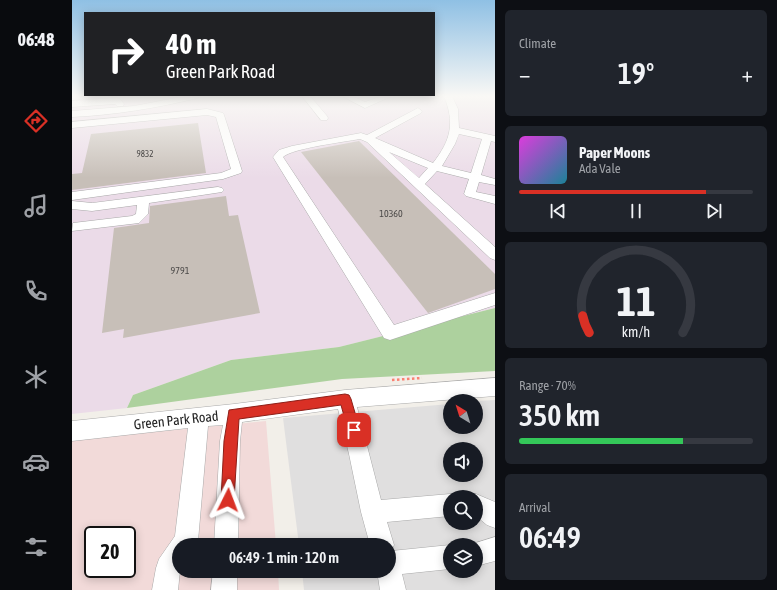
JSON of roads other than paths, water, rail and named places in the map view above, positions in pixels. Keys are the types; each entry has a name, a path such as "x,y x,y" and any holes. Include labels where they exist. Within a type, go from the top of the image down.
{"street":[{"path":"72,125 88,124"},
{"path":"72,131 141,124"},
{"path":"74,202 223,176 237,172 223,124"},
{"path":"368,138 395,124"},
{"path":"419,184 436,168 451,146 455,124"},
{"path":"454,130 491,138 470,194 495,200"},
{"path":"495,182 436,168 361,136 351,136 283,152 278,157 390,333 495,299"},
{"path":"368,138 495,255"},
{"path":"74,202 92,207 218,190"},
{"path":"74,202 72,229 134,220 141,217 143,213 143,200"},
{"name":"Green Park Road","path":"72,431 234,414 345,399 495,388"},
{"path":"345,399 351,416 372,512 380,538"},
{"path":"226,538 230,441 234,414"},
{"path":"186,538 199,418"},
{"path":"372,512 443,506"},
{"path":"483,507 495,518"},
{"path":"483,552 495,549"},
{"path":"396,562 443,558"},
{"path":"165,590 168,568 172,562"},
{"path":"224,578 224,590"},
{"path":"391,578 393,590"}]}
